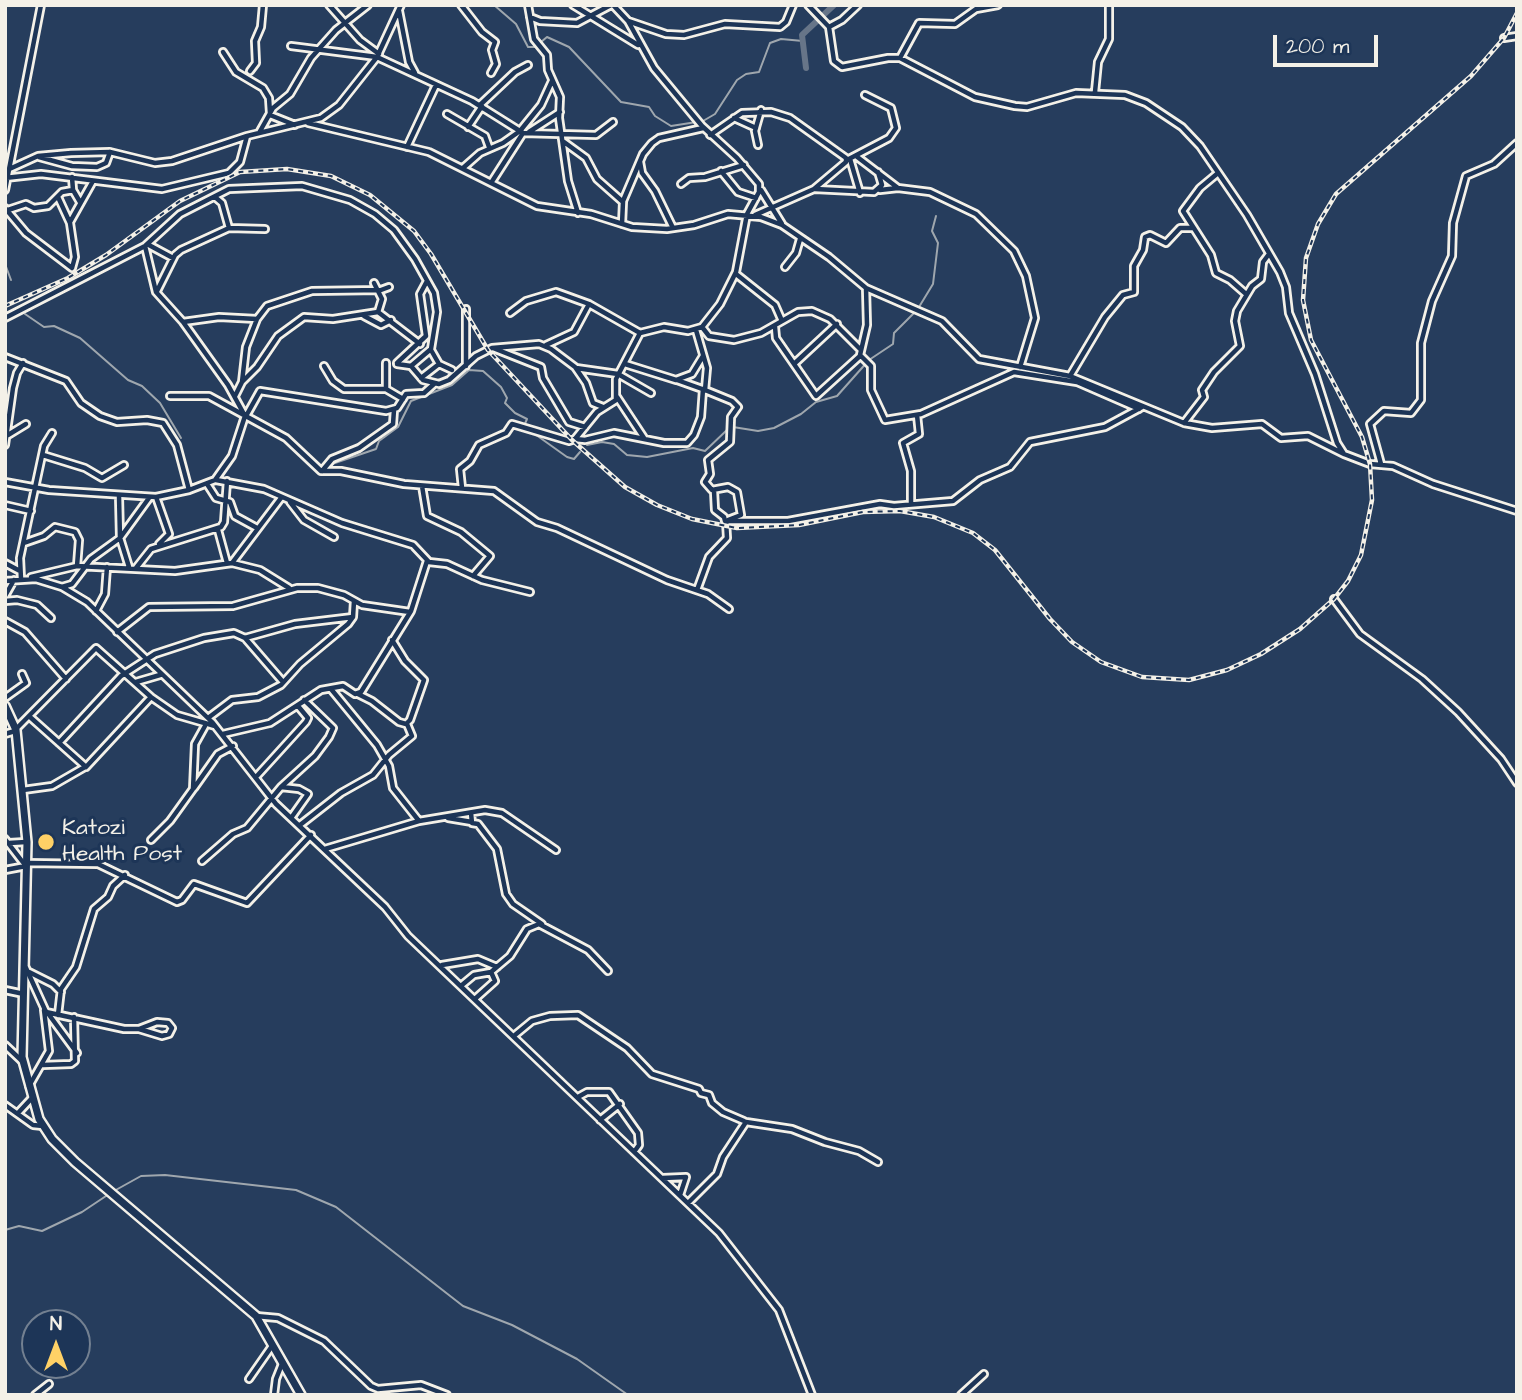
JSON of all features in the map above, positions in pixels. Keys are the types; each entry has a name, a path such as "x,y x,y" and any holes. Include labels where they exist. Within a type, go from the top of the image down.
{"main road":[{"path":"5,706 15,731 27,842 24,1064 28,1086 43,1126 75,1162 256,1316 301,1395"}],"street":[{"path":"5,190 41,5"},
{"path":"250,71 256,63 255,41 261,27 263,5"},
{"path":"329,5 378,56 481,106 524,132 596,135 613,122"},
{"path":"259,133 276,104 290,94 317,51 368,5"},
{"path":"461,5 482,33 495,42 492,50 496,64 491,74"},
{"path":"528,5 534,39 547,55 552,80 560,97 569,186 578,213"},
{"path":"573,5 595,16 639,46"},
{"path":"529,16 540,21 572,23 595,16 612,5 628,21 639,46 696,120 744,165 782,225 866,288 942,321 979,359 1070,376 1140,408"},
{"path":"628,21 666,34 684,35 725,24 780,27 786,22 793,5"},
{"path":"808,5 828,27 834,61 842,67 900,58 975,97 1015,106 1027,107 1076,93 1125,95 1146,103 1182,127 1200,146 1247,215 1286,287 1289,313 1315,374 1337,443 1344,454"},
{"path":"828,27 842,20 858,5"},
{"path":"900,58 919,23 955,23 976,9 998,5"},
{"path":"1095,92 1098,62 1109,39 1110,6"},
{"path":"8,170 38,156 110,152 155,163 172,162 247,136 308,123 330,113 339,105 378,56 400,8"},
{"path":"400,8 409,62 415,74"},
{"path":"1504,38 1517,36"},
{"path":"351,54 360,40"},
{"path":"291,46 378,56"},
{"path":"223,51 236,72 263,88 269,98 270,114"},
{"path":"468,127 481,106 515,72 528,65"},
{"path":"491,183 541,105 552,80"},
{"path":"407,147 436,85"},
{"path":"753,216 814,189 851,158 889,138 897,128 891,108 865,95"},
{"path":"758,145 756,128 761,110"},
{"path":"710,135 742,113 761,110 790,118 851,158 878,172 898,188"},
{"path":"463,168 489,147 503,144 560,112"},
{"path":"270,114 296,125"},
{"path":"447,114 485,136 489,147"},
{"path":"733,118 756,128"},
{"path":"308,123 429,152 537,206 637,228 694,225 723,214 747,214 782,225"},
{"path":"622,224 623,201 639,161 659,138 703,128"},
{"path":"7,178 35,174 72,177 153,190 223,175 240,162 247,136"},
{"path":"564,142 586,158 597,179 623,201"},
{"path":"1381,464 1370,424 1384,411 1411,412 1421,400 1422,343 1433,302 1452,256 1453,223 1466,176 1494,164 1517,143"},
{"path":"38,156 72,166 97,167 106,163 110,152"},
{"path":"851,158 860,193"},
{"path":"639,161 642,173 655,191 673,228"},
{"path":"681,184 689,178 705,177 744,165"},
{"path":"721,171 738,192 756,198"},
{"path":"878,172 880,190"},
{"path":"1218,173 1183,208 1211,255 1216,273 1230,280 1246,294"},
{"path":"72,177 73,190 80,203"},
{"path":"70,223 94,180"},
{"path":"5,318 146,245 180,214 214,197 240,187 302,186 350,200 375,214 394,230 426,281 436,305 434,341 431,349 411,366"},
{"path":"510,313 526,302 549,293 589,304 640,332 664,327 696,330 702,327 716,310 736,274 747,214 760,188"},
{"path":"814,189 860,193 898,188 930,192 967,208 991,226 1014,251 1026,276 1035,318 1020,367"},
{"path":"58,197 70,223 75,257 72,268 26,233 7,209 26,204 34,208 48,206 58,197 73,190"},
{"path":"214,197 222,203 229,229"},
{"path":"1070,376 1105,317 1123,295 1133,293 1134,266 1143,250 1145,237 1150,235 1166,243 1181,228 1193,228"},
{"path":"156,292 173,258 198,241 229,229 265,229"},
{"path":"785,267 798,248 800,238"},
{"path":"146,245 173,258"},
{"path":"146,245 156,292 183,322 246,416"},
{"path":"1184,423 1204,397 1202,390 1214,372 1240,346 1235,321 1246,294 1261,279 1263,262 1269,254"},
{"path":"736,274 775,305 782,314 782,322"},
{"path":"426,281 420,294 426,332 424,339 397,364 411,366 421,378 433,384 446,383 492,348 545,346 574,332 589,304"},
{"path":"374,283 382,304 378,312"},
{"path":"242,383 246,346 257,319 267,306 305,292 378,290 389,287"},
{"path":"866,288 867,325 860,355 871,366 871,390 883,419 888,421 918,415 1014,372 1077,382 1184,423 1212,428 1262,424 1281,438 1308,436 1370,464 1381,464 1517,511"},
{"path":"466,309 466,366"},
{"path":"702,327 709,336 726,340 761,333 806,310 819,313 837,324 860,349"},
{"path":"235,397 242,383 257,367 278,336 304,317 322,316 333,319 378,312 420,344"},
{"path":"362,315 381,325 391,320"},
{"path":"183,322 219,317 257,319"},
{"path":"794,364 837,324"},
{"path":"775,327 776,338 813,395 818,396 860,355"},
{"path":"462,488 459,472 462,466 470,461 479,445 506,433 512,425 569,440 585,440 614,433 674,444 691,440 702,411 708,370 696,330"},
{"path":"640,332 615,384 617,397 644,438"},
{"path":"761,333 776,338"},
{"path":"424,339 434,341"},
{"path":"545,346 575,368 586,383 593,403 603,407"},
{"path":"492,348 541,367 543,378 569,422 585,428"},
{"path":"431,349 439,364 452,370"},
{"path":"676,380 692,374 703,356"},
{"path":"5,357 66,381 81,403 100,416 117,422 147,420 163,423 174,437 189,490"},
{"path":"5,444 17,373 23,363"},
{"path":"386,363 386,389"},
{"path":"625,363 704,389 733,401 738,407 731,417 730,442 709,460 710,474 705,482 714,491 715,510 726,522 727,538 709,557 697,590"},
{"path":"421,378 439,364"},
{"path":"324,366 333,381 344,389 386,389 403,398"},
{"path":"575,368 618,374 651,393"},
{"path":"321,471 332,459 355,451 393,424 394,410 406,394 424,393 433,384"},
{"path":"215,480 232,456 255,396 262,391 394,410"},
{"path":"170,396 209,396 286,438 321,471 341,471 372,480 494,491 537,522 557,528 667,580 697,590 721,601 729,609"},
{"path":"575,439 603,407 614,402 617,397"},
{"path":"726,522 788,521 874,504 927,504 957,499 980,480 1010,467 1030,442 1105,427 1140,408"},
{"path":"911,503 911,471 903,443 919,433 918,415"},
{"path":"7,435 26,424"},
{"path":"21,579 24,543 43,455 52,433"},
{"path":"43,455 85,468 102,478 124,465"},
{"path":"5,482 36,488 153,497 189,490 215,480 227,481 264,489 289,502 413,545 427,561 447,564 473,576 530,592"},
{"path":"132,568 148,551 156,547 218,530 225,522 227,481"},
{"path":"206,484 216,498 232,504 235,516 257,528"},
{"path":"422,485 427,516 461,532 490,556 473,576"},
{"path":"714,491 728,488 739,496 741,515 726,522"},
{"path":"119,496 120,537 132,568"},
{"path":"62,587 72,584 91,558 120,537 153,497"},
{"path":"153,497 169,534 156,547"},
{"path":"230,563 281,498"},
{"path":"289,502 303,520 334,537"},
{"path":"5,505 31,511"},
{"path":"24,543 44,536 55,527 75,533 79,540 77,566"},
{"path":"218,530 230,563"},
{"path":"357,694 381,661 410,612 427,561"},
{"path":"5,563 20,571"},
{"path":"5,581 77,566 176,570 230,563 260,570 290,588"},
{"path":"96,611 105,594 107,567"},
{"path":"29,578 62,587 96,611 216,726 271,799 311,834 731,1246 776,1306 798,1353 811,1395"},
{"path":"5,596 14,580"},
{"path":"116,633 146,608 228,607 290,588 318,588 385,610 410,612"},
{"path":"1334,599 1360,634 1422,679 1458,712 1501,759 1517,783"},
{"path":"5,601 21,600 37,605 51,618"},
{"path":"186,719 206,716 228,702 258,697 283,682 353,617 354,601"},
{"path":"245,638 295,624 353,617"},
{"path":"5,621 25,632 66,679"},
{"path":"59,743 126,673 145,659 194,640 234,633 245,638 283,682"},
{"path":"300,825 348,788 369,780 384,760 412,736 407,724 424,680 405,661 392,639"},
{"path":"5,734 15,731 98,648 151,696 186,719 205,726 216,726"},
{"path":"5,698 26,683 22,674"},
{"path":"136,682 160,675"},
{"path":"222,734 270,723 298,706 314,692 343,686 368,698 392,718 407,724"},
{"path":"331,688 368,733 384,760 393,788 419,821"},
{"path":"23,789 52,786 86,767 151,696"},
{"path":"202,861 233,834 247,828 281,787 315,756 333,730 304,700"},
{"path":"256,777 306,722 308,718 298,706"},
{"path":"30,717 86,767"},
{"path":"193,789 195,744 205,726"},
{"path":"151,840 170,821 218,754 233,746"},
{"path":"281,787 299,789 308,794 291,818"},
{"path":"325,849 419,821 485,810 502,813 556,850"},
{"path":"471,813 471,822"},
{"path":"443,817 478,824 497,849 502,885 511,902 588,950 608,971"},
{"path":"5,870 26,865 98,864 177,902 183,900 194,884 247,903 300,850 311,834"},
{"path":"7,841 27,842"},
{"path":"7,841 26,865"},
{"path":"58,1015 61,992 74,972 94,907 108,897 113,886 125,875"},
{"path":"463,985 474,975 491,972 498,967 516,949 527,929 543,924"},
{"path":"442,965 478,959 498,967"},
{"path":"26,969 53,984 61,992"},
{"path":"26,969 45,1010 77,1053"},
{"path":"476,998 495,981 491,972"},
{"path":"5,990 24,994"},
{"path":"45,1010 162,1036 169,1034 172,1028 168,1023 157,1022 139,1029"},
{"path":"28,1086 43,1065 50,1045 45,1010"},
{"path":"515,1035 532,1021 550,1016 578,1015 627,1048 652,1074 699,1089 701,1093 709,1095 712,1104 722,1112 744,1121"},
{"path":"43,1065 71,1064 77,1053 74,1017"},
{"path":"5,1045 24,1064"},
{"path":"578,1097 584,1093 606,1091 620,1104 638,1133 639,1145 634,1152"},
{"path":"18,1113 32,1098"},
{"path":"600,1119 620,1104"},
{"path":"5,1105 33,1125 43,1126"},
{"path":"688,1203 717,1174 723,1157 746,1122 800,1132 859,1151 878,1162"},
{"path":"662,1178 686,1177 680,1195"},
{"path":"256,1316 270,1315 324,1341 371,1386 378,1389 421,1385 447,1395"},
{"path":"249,1379 272,1345"},
{"path":"274,1395 276,1378 282,1363"},
{"path":"961,1395 984,1374"},
{"path":"35,1395 49,1384"}],"waterway":[{"path":"494,5 516,24 528,47 535,47 547,37 569,47 621,102 649,107 655,116 671,126 703,121 715,114 737,80 746,74 759,72 770,43 781,39 803,41"},
{"path":"806,68 802,35 834,5"},
{"path":"919,307 933,284 938,243 932,231 936,216"},
{"path":"5,264 11,280"},
{"path":"733,427 758,431 774,428 801,414 816,402 837,396 869,360 893,344 894,333 915,312"},
{"path":"25,314 44,327 54,326 80,338 128,380 142,386 160,403 181,438"},
{"path":"329,465 376,449 379,441 398,427 411,401 452,385 469,370 483,371 501,387 507,398 505,403 515,413 527,419 524,426"},
{"path":"587,445 602,442 614,444 627,455 647,457 693,448 705,451 728,429"},
{"path":"532,432 567,457 574,459 580,452"},
{"path":"114,1191 141,1176 165,1175 296,1190 336,1207 463,1306 512,1325 577,1359 628,1395"},
{"path":"5,1230 19,1226 42,1231 82,1212 109,1194"}],"railway":[{"path":"5,306 68,278 106,255 180,201 240,172 287,169 331,176 370,195 414,231 431,254 488,350 572,440 625,487 657,505 692,519 737,528 799,525 863,512 900,511 934,517 973,533 995,550 1050,619 1072,642 1101,662 1142,677 1189,680 1227,670 1261,654 1300,629 1334,599 1348,581 1361,555 1372,500 1370,464 1362,437 1311,340 1303,300 1306,258 1318,224 1336,194 1471,76 1504,38 1517,13"}],"place":[{"name":"Katozi Health Post","path":"46,842"}]}
